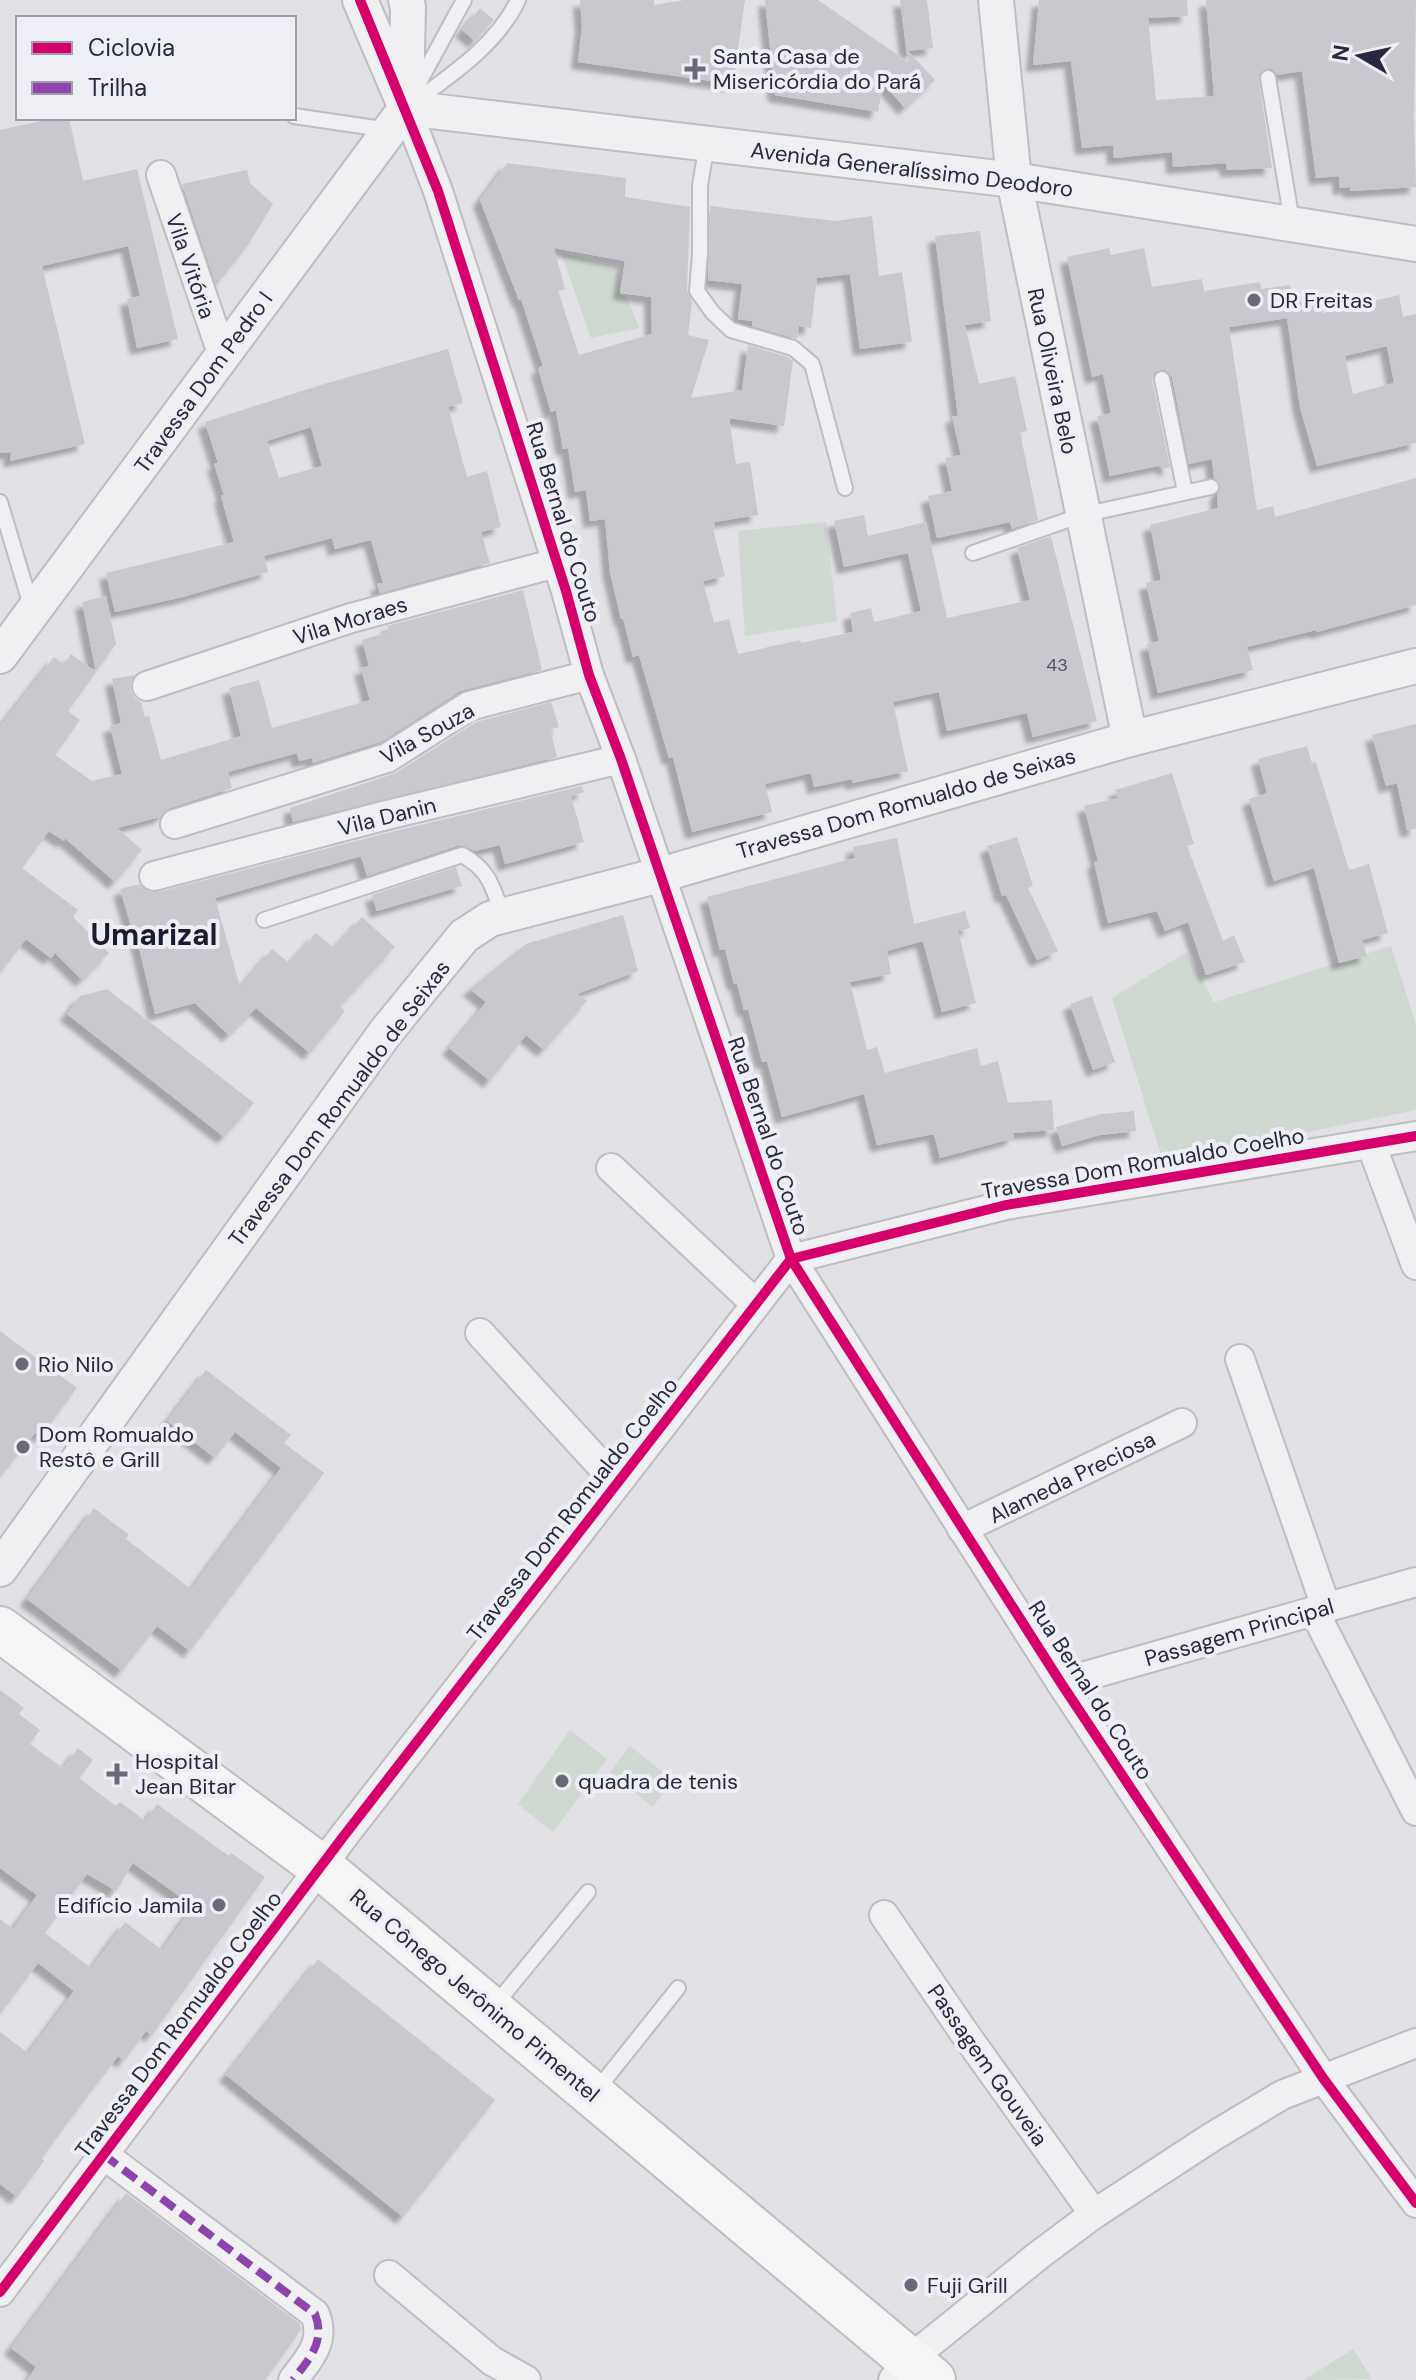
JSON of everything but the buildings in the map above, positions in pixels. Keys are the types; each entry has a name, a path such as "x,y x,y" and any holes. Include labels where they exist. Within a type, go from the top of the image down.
{"main road":[{"name":"Rua Cônego Jerônimo Pimentel","path":"0,1629 321,1867 593,2094 912,2373"}],"street":[{"name":"Rua Bernal do Couto","path":"360,0 398,119 438,191 589,675 621,759 791,1259 1061,1683 1323,2078 1416,2203"},
{"name":"Rua Bernal do Couto","path":"398,119 408,7 406,0"},
{"name":"Rua Oliveira Belo","path":"996,0 1014,180 1130,739"},
{"name":"Avenida Generalíssimo Deodoro","path":"398,119 707,143 1014,180 1416,244"},
{"name":"Travessa Dom Pedro I","path":"0,656 398,119"},
{"name":"Vila Vitória","path":"161,175 223,356"},
{"name":"Vila Moraes","path":"147,686 351,618 556,563"},
{"name":"Travessa Dom Romualdo de Seixas","path":"0,1569 385,1033 464,936 490,919 660,875 1130,739 1416,666"},
{"name":"Vila Souza","path":"175,824 387,758 469,706 589,675"},
{"name":"Vila Danin","path":"154,876 387,815 621,759"},
{"name":"Travessa Dom Romualdo Coelho","path":"0,2292 321,1867 791,1259 1006,1205 1416,1136"},
{"path":"1371,1144 1416,1265"},
{"path":"611,1168 756,1304"},
{"path":"480,1333 617,1483"},
{"path":"1240,1359 1320,1609 1416,1811"},
{"name":"Alameda Preciosa","path":"962,1529 1182,1423"},
{"name":"Passagem Principal","path":"1061,1683 1416,1582"},
{"name":"Passagem Gouveia","path":"884,1915 1094,2214"},
{"path":"912,2373 991,2291 1094,2214 1273,2100 1416,2043"},
{"path":"104,2155 315,2314 320,2335 317,2346 293,2380"},
{"path":"389,2275 492,2361 526,2380"}],"lane":[{"path":"398,119 464,0"},
{"path":"296,116 398,119 471,60 512,13 516,1"},
{"path":"1268,78 1292,222"},
{"path":"707,143 700,185 697,291 731,330 793,348 812,364 845,488"},
{"path":"1162,379 1185,492"},
{"path":"973,553 1082,515 1211,487"},
{"path":"0,502 4,527 33,613"},
{"path":"264,920 462,855 478,864 487,875 503,916"},
{"path":"492,2009 588,1892"},
{"path":"593,2094 678,1988"}],"shaded area":[{"path":"561,253 618,267 621,295 627,297 639,328 591,338"},
{"path":"826,522 837,621 745,636 738,531"},
{"path":"1391,946 1416,1024 1416,1110 1163,1161 1112,998 1187,952 1214,1002"},
{"name":"quadra de tenis","path":"570,1730 607,1759 553,1832 518,1804"},
{"path":"630,1746 674,1781 652,1807 610,1772"},
{"path":"1353,2349 1372,2379 1304,2380"}],"marked path":[{"path":"104,2155 315,2314 317,2342 293,2380"}],"cycle path":[{"path":"360,0 438,191 566,591 589,675 621,759 791,1259 1061,1683 1323,2078 1416,2203"},
{"path":"0,2292 343,1837 791,1259 1006,1205 1416,1136"}],"place":[{"name":"Santa Casa de Misericórdia do Pará","path":"695,69"},
{"name":"DR Freitas","path":"1254,300"},
{"name":"Rio Nilo","path":"22,1364"},
{"name":"Dom Romualdo Restô e Grill","path":"23,1447"},
{"name":"Hospital Jean Bitar","path":"117,1774"},
{"name":"quadra de tenis","path":"562,1781"},
{"name":"Edifício Jamila","path":"219,1905"},
{"name":"Fuji Grill","path":"911,2285"}],"district":[{"name":"Umarizal","path":"154,935"}]}
